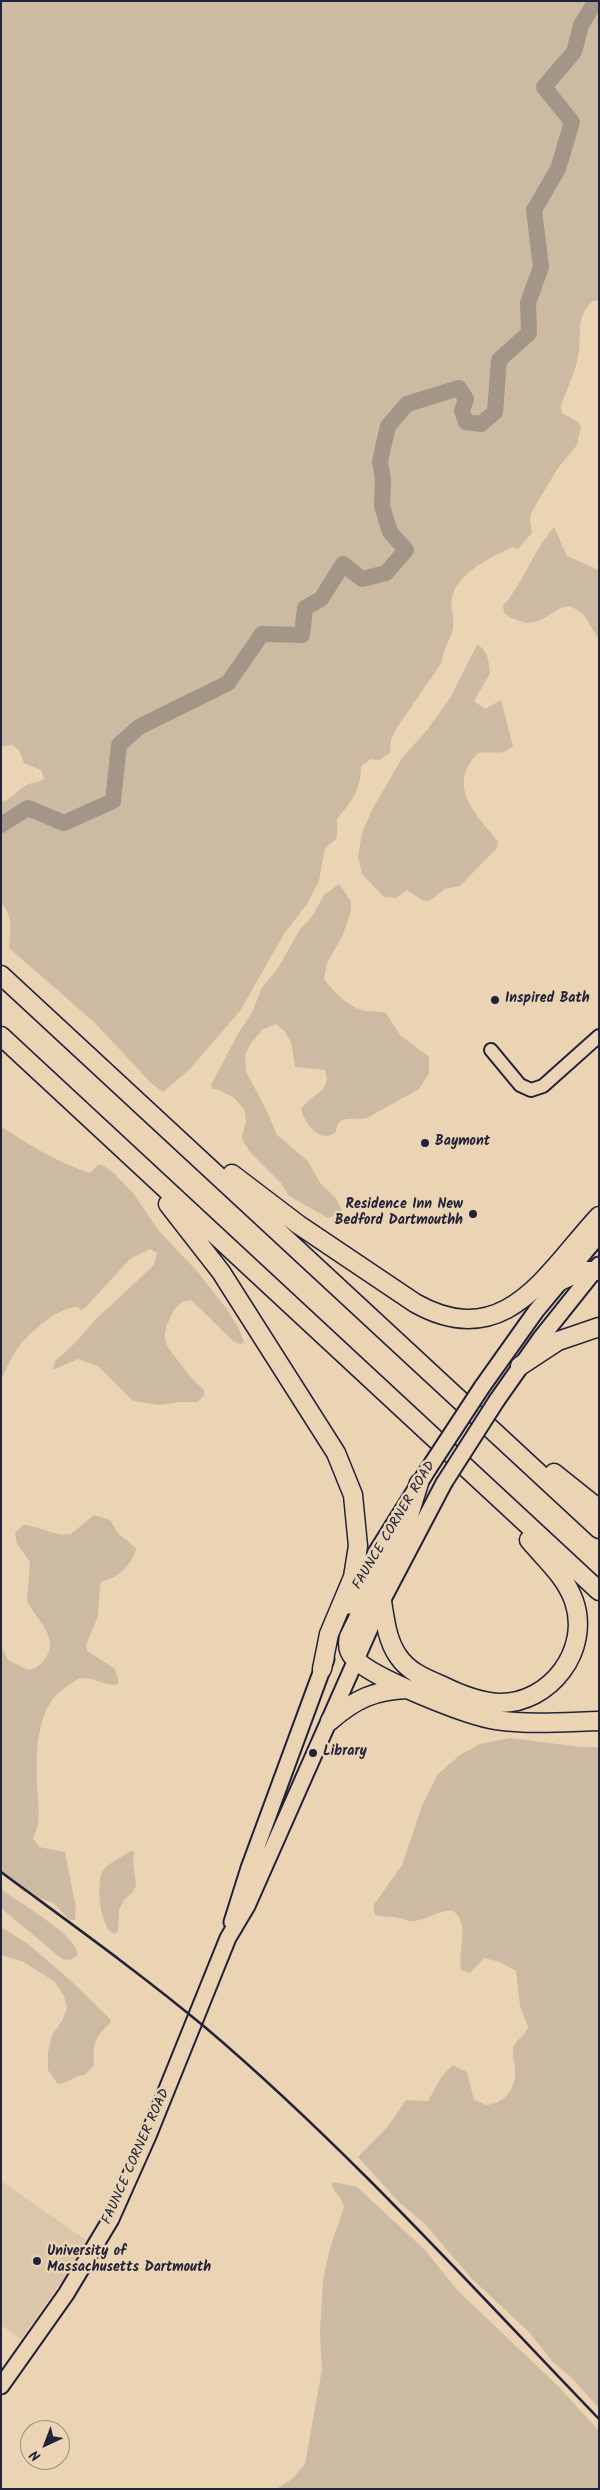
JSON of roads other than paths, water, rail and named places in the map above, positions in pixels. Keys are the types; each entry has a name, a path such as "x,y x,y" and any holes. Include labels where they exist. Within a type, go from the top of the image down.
{"highway":[{"path":"1,974 599,1529"},
{"path":"1,1036 599,1591"},
{"path":"168,1130 222,1166 264,1200 316,1237 415,1303 445,1315 468,1318 487,1316 518,1304 539,1286 599,1216"},
{"path":"127,1153 221,1272 336,1453 350,1484 358,1527 356,1567 329,1634 322,1669"},
{"path":"560,1281 575,1273 597,1268"},
{"path":"520,1366 558,1341 599,1327"},
{"path":"493,1431 539,1460 599,1509"},
{"path":"424,1476 409,1515 349,1637 348,1648 355,1660 367,1668 449,1707 496,1720 528,1723 599,1722"},
{"path":"382,1601 388,1635 401,1661 421,1676 457,1692 492,1702 519,1701 538,1693 560,1674 574,1650 577,1632 577,1611 571,1593 552,1566 481,1482"},
{"path":"330,1720 352,1703 366,1696 383,1691 410,1689"}],"main road":[{"name":"FAUNCE CORNER ROAD","path":"1,2386 66,2294 111,2219 148,2136 228,1938 237,1902 322,1669 362,1580 424,1476 482,1387 518,1335 599,1235"},
{"name":"FAUNCE CORNER ROAD","path":"228,1938 248,1906 382,1601 444,1483 496,1400 520,1366 597,1268"},
{"path":"266,1821 283,1825"}],"street":[{"path":"492,1050 520,1085 531,1090 543,1086 599,1036"}],"waterway":[{"path":"1,825 28,808 64,823 113,801 119,745 139,727 228,683 262,634 302,635 305,608 321,599 343,564 362,579 386,573 406,550 390,532 382,506 383,480 380,461 388,426 407,404 459,388 466,399 462,411 466,422 481,424 495,412 499,360 529,333 528,303 541,267 534,210 558,169 572,122 544,87 574,52 581,25 596,1"}],"railway":[{"path":"1,1872 156,1988 206,2028 258,2074 407,2218 599,2419"}],"place":[{"name":"Inspired Bath","path":"495,1000"},
{"name":"Baymont","path":"425,1143"},
{"name":"Residence Inn New Bedford Dartmouthh","path":"473,1214"},
{"name":"Library","path":"313,1753"},
{"name":"University of Massachusetts Dartmouth","path":"37,2261"}]}
